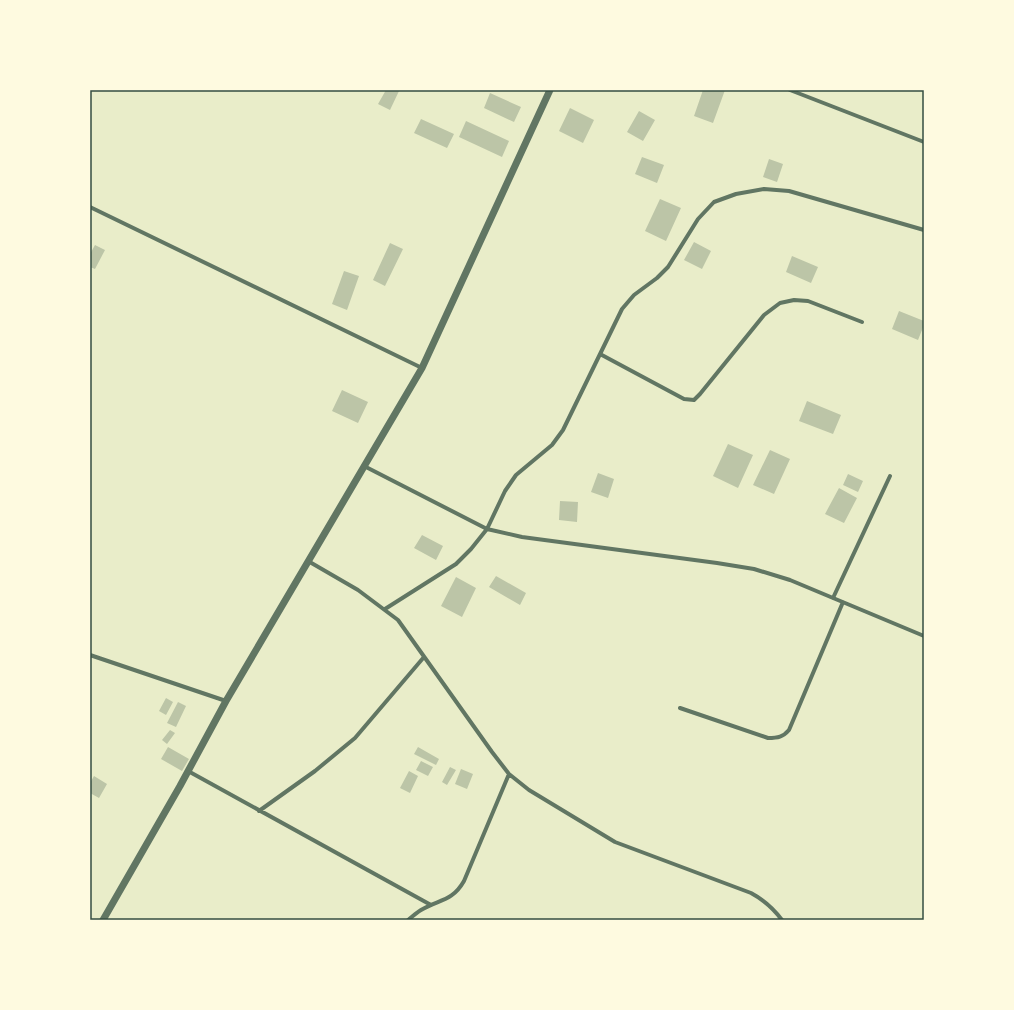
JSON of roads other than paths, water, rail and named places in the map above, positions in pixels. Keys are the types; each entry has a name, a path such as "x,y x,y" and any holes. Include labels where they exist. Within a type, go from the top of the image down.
{"street":[{"path":"103,920 226,701 422,368 550,90"},
{"path":"790,90 924,142"},
{"path":"385,609 456,564 487,530 505,491 516,475 552,445 563,430 622,309 634,295 657,278 668,267 698,219 714,202 736,194 764,189 789,191 924,230"},
{"path":"90,206 422,368"},
{"path":"600,354 684,399 694,400 764,315 780,303 794,300 808,301 862,322"},
{"path":"364,466 487,530 522,537 717,562 754,569 790,580 924,636"},
{"path":"833,598 890,476"},
{"path":"308,562 358,590 398,620 492,752 509,774 529,790 615,842 751,892 775,910 782,920"},
{"path":"680,708 768,738 777,738 784,735 789,730 843,602"},
{"path":"90,655 226,701"},
{"path":"258,810 314,771 355,738 424,657"},
{"path":"188,771 431,905"},
{"path":"408,920 420,910 449,898 459,890 509,774"}]}
